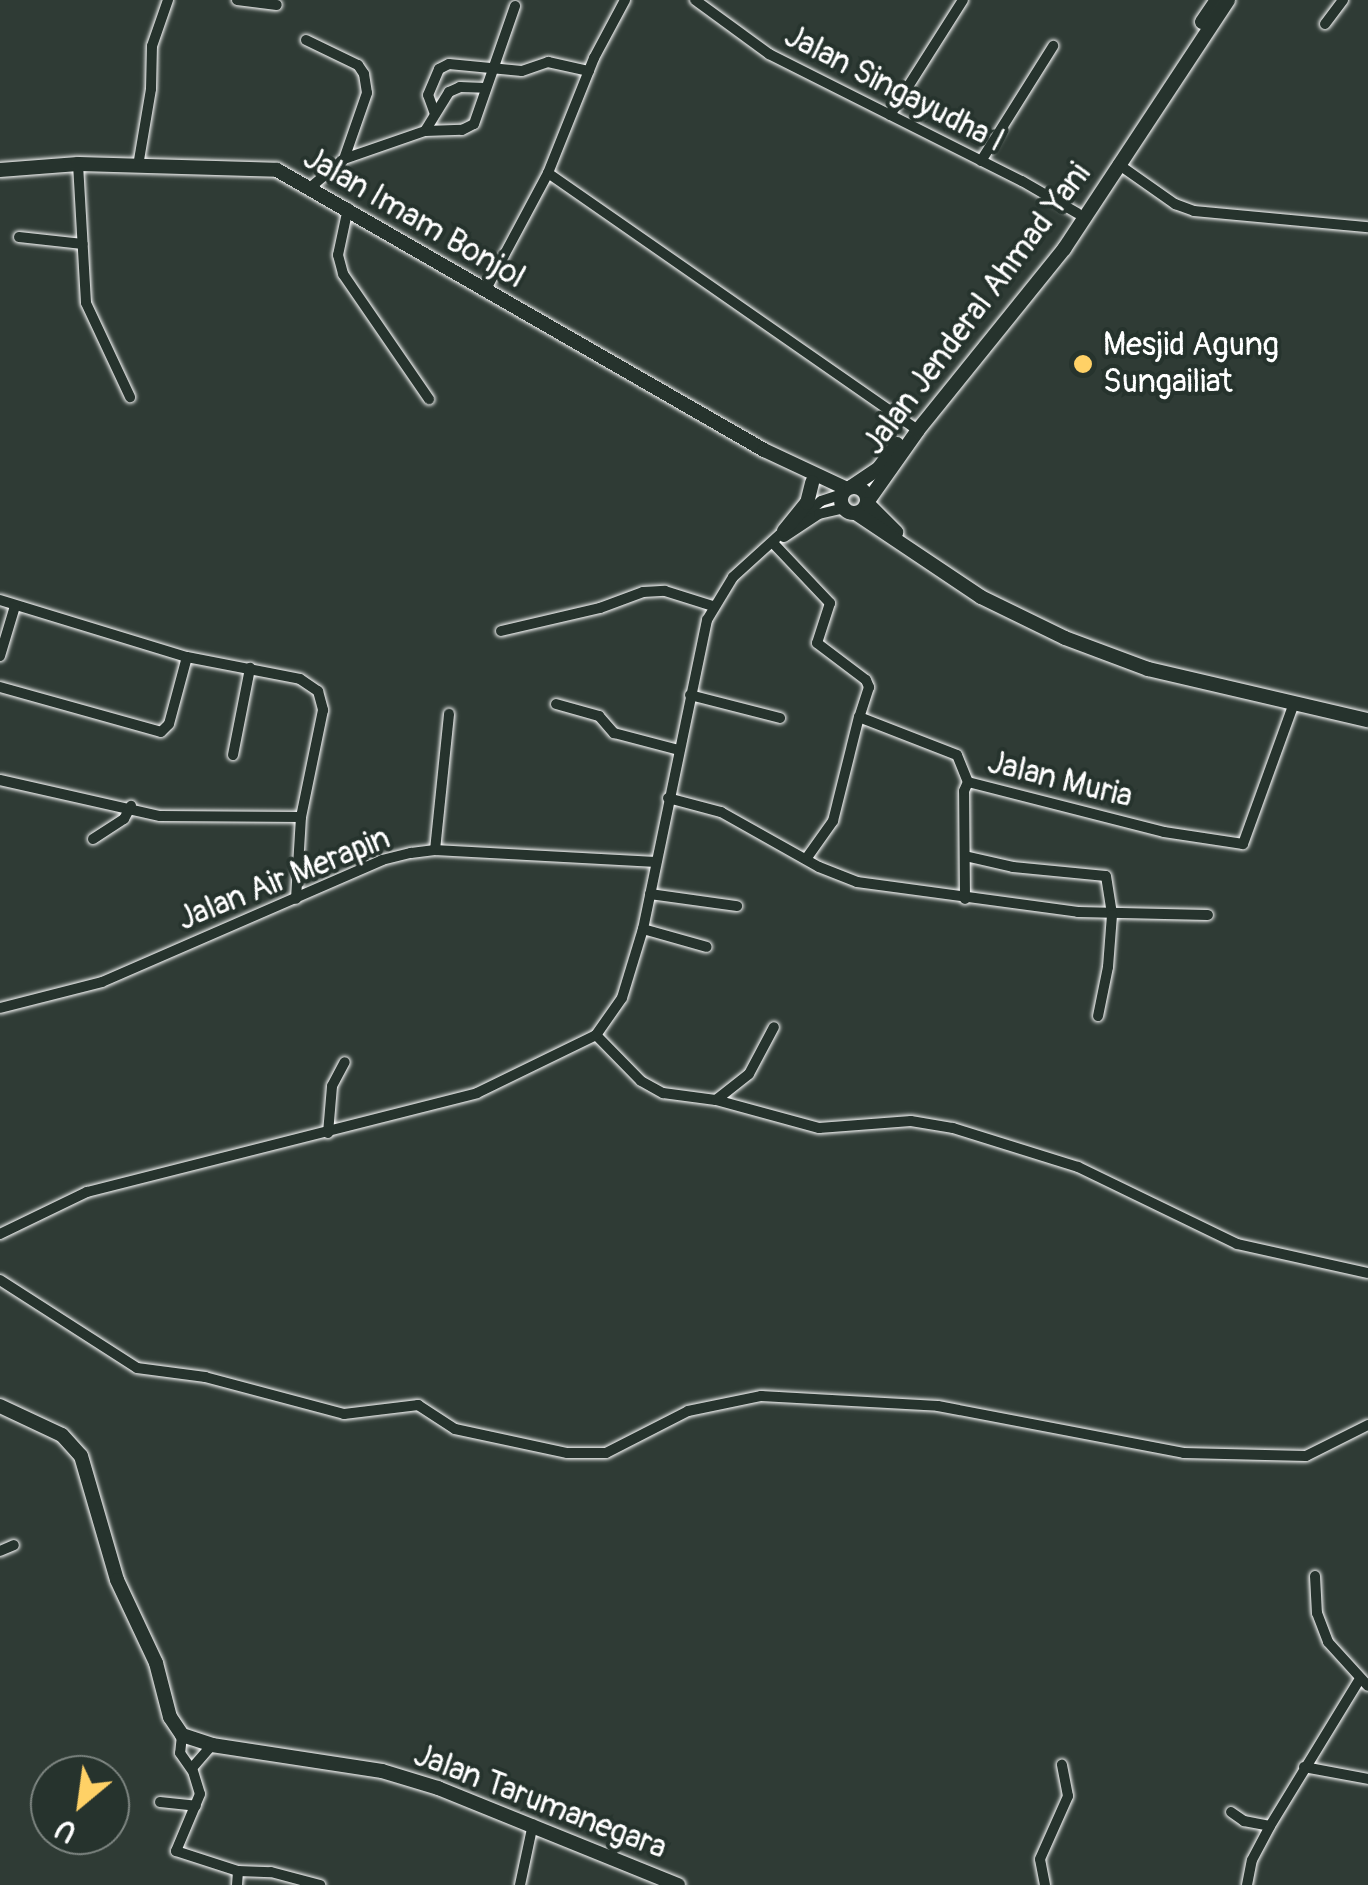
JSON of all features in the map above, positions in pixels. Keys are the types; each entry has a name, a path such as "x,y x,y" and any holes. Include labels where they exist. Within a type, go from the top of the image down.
{"main road":[{"name":"Jalan Jenderal Ahmad Yani","path":"852,499 1052,265 1217,1"},
{"name":"Jalan Jenderal Ahmad Yani","path":"852,499 915,428 1023,292 1217,1"},
{"name":"Jalan Imam Bonjol","path":"0,170 78,164 277,170 312,186 485,292 852,499 932,567 981,597 1065,638 1148,669 1368,720"},
{"name":"Jalan Imam Bonjol","path":"764,450 812,484 852,499"},
{"path":"778,538 807,503 812,484"},
{"path":"0,1406 62,1435 81,1456 118,1580 156,1663 170,1717 182,1734"},
{"name":"Jalan Tarumanegara","path":"182,1734 212,1746 382,1772 533,1824 678,1885"}],"street":[{"path":"138,166 151,89 152,46 168,0"},
{"path":"237,0 277,5"},
{"path":"485,292 548,173 588,71 625,0"},
{"name":"Jalan Singayudha I","path":"695,0 768,54 1077,213"},
{"path":"715,15 722,0"},
{"path":"890,114 963,0"},
{"path":"1324,24 1342,0"},
{"path":"312,186 344,159 425,131 469,128 476,120 514,6"},
{"path":"306,40 358,65 364,74 367,93 344,159"},
{"path":"981,161 1053,46"},
{"path":"435,114 427,101 439,69 449,64 522,71 548,62 588,71"},
{"path":"425,131 450,92 460,87 485,88"},
{"path":"78,164 86,302 130,397"},
{"path":"1118,164 1175,204 1194,211 1368,227"},
{"path":"548,173 915,428"},
{"path":"348,208 338,255 343,274 429,398"},
{"path":"19,237 83,244"},
{"path":"0,1234 87,1192 496,1086 596,1034 622,998 644,929 690,694 713,606 733,577 821,501 852,499"},
{"path":"778,538 830,603 817,642 866,680 869,687 833,821 806,860"},
{"path":"502,631 653,591 675,593 713,606"},
{"path":"0,600 186,657 300,678 321,696 321,725 301,817 296,900"},
{"path":"0,656 14,606"},
{"path":"0,687 161,732 169,724 186,657"},
{"path":"233,755 250,668"},
{"path":"690,694 780,718"},
{"name":"Jalan Muria","path":"965,899 964,791 968,782 1164,832 1242,844 1294,703"},
{"path":"556,704 599,716 614,734 679,750"},
{"path":"435,850 448,714"},
{"path":"859,716 957,755 968,782"},
{"path":"0,780 131,806 160,816 301,817"},
{"path":"668,798 721,812 806,860 857,882 1112,915 1208,915"},
{"path":"94,839 124,819 131,806"},
{"name":"Jalan Air Merapin","path":"0,1008 102,982 382,860 435,850 656,862"},
{"path":"965,856 1032,869 1099,872 1108,878 1112,915 1108,967 1098,1016"},
{"path":"650,894 737,906"},
{"path":"644,929 707,947"},
{"path":"716,1100 750,1074 774,1027"},
{"path":"596,1034 656,1090 716,1100 819,1128 911,1121 999,1140 1105,1179 1237,1244 1368,1273"},
{"path":"328,1132 332,1086 345,1062"},
{"path":"0,1280 137,1368 205,1378 344,1414 418,1404 462,1430 567,1453 606,1453 688,1412 761,1396 938,1406 1184,1453 1306,1456 1368,1425"},
{"path":"0,1551 14,1545"},
{"path":"1247,1885 1252,1860 1304,1767 1364,1683 1322,1628 1315,1576"},
{"path":"182,1734 180,1753 192,1770 200,1794 176,1852 238,1872 271,1872 320,1885"},
{"path":"192,1770 212,1746"},
{"path":"1045,1885 1040,1859 1068,1796 1062,1765"},
{"path":"1304,1767 1368,1780"},
{"path":"160,1802 196,1806"},
{"path":"1230,1812 1244,1821 1270,1826"},
{"path":"520,1885 533,1824"},
{"path":"237,1885 238,1872"}],"place":[{"name":"Mesjid Agung Sungailiat","path":"1083,364"}]}
